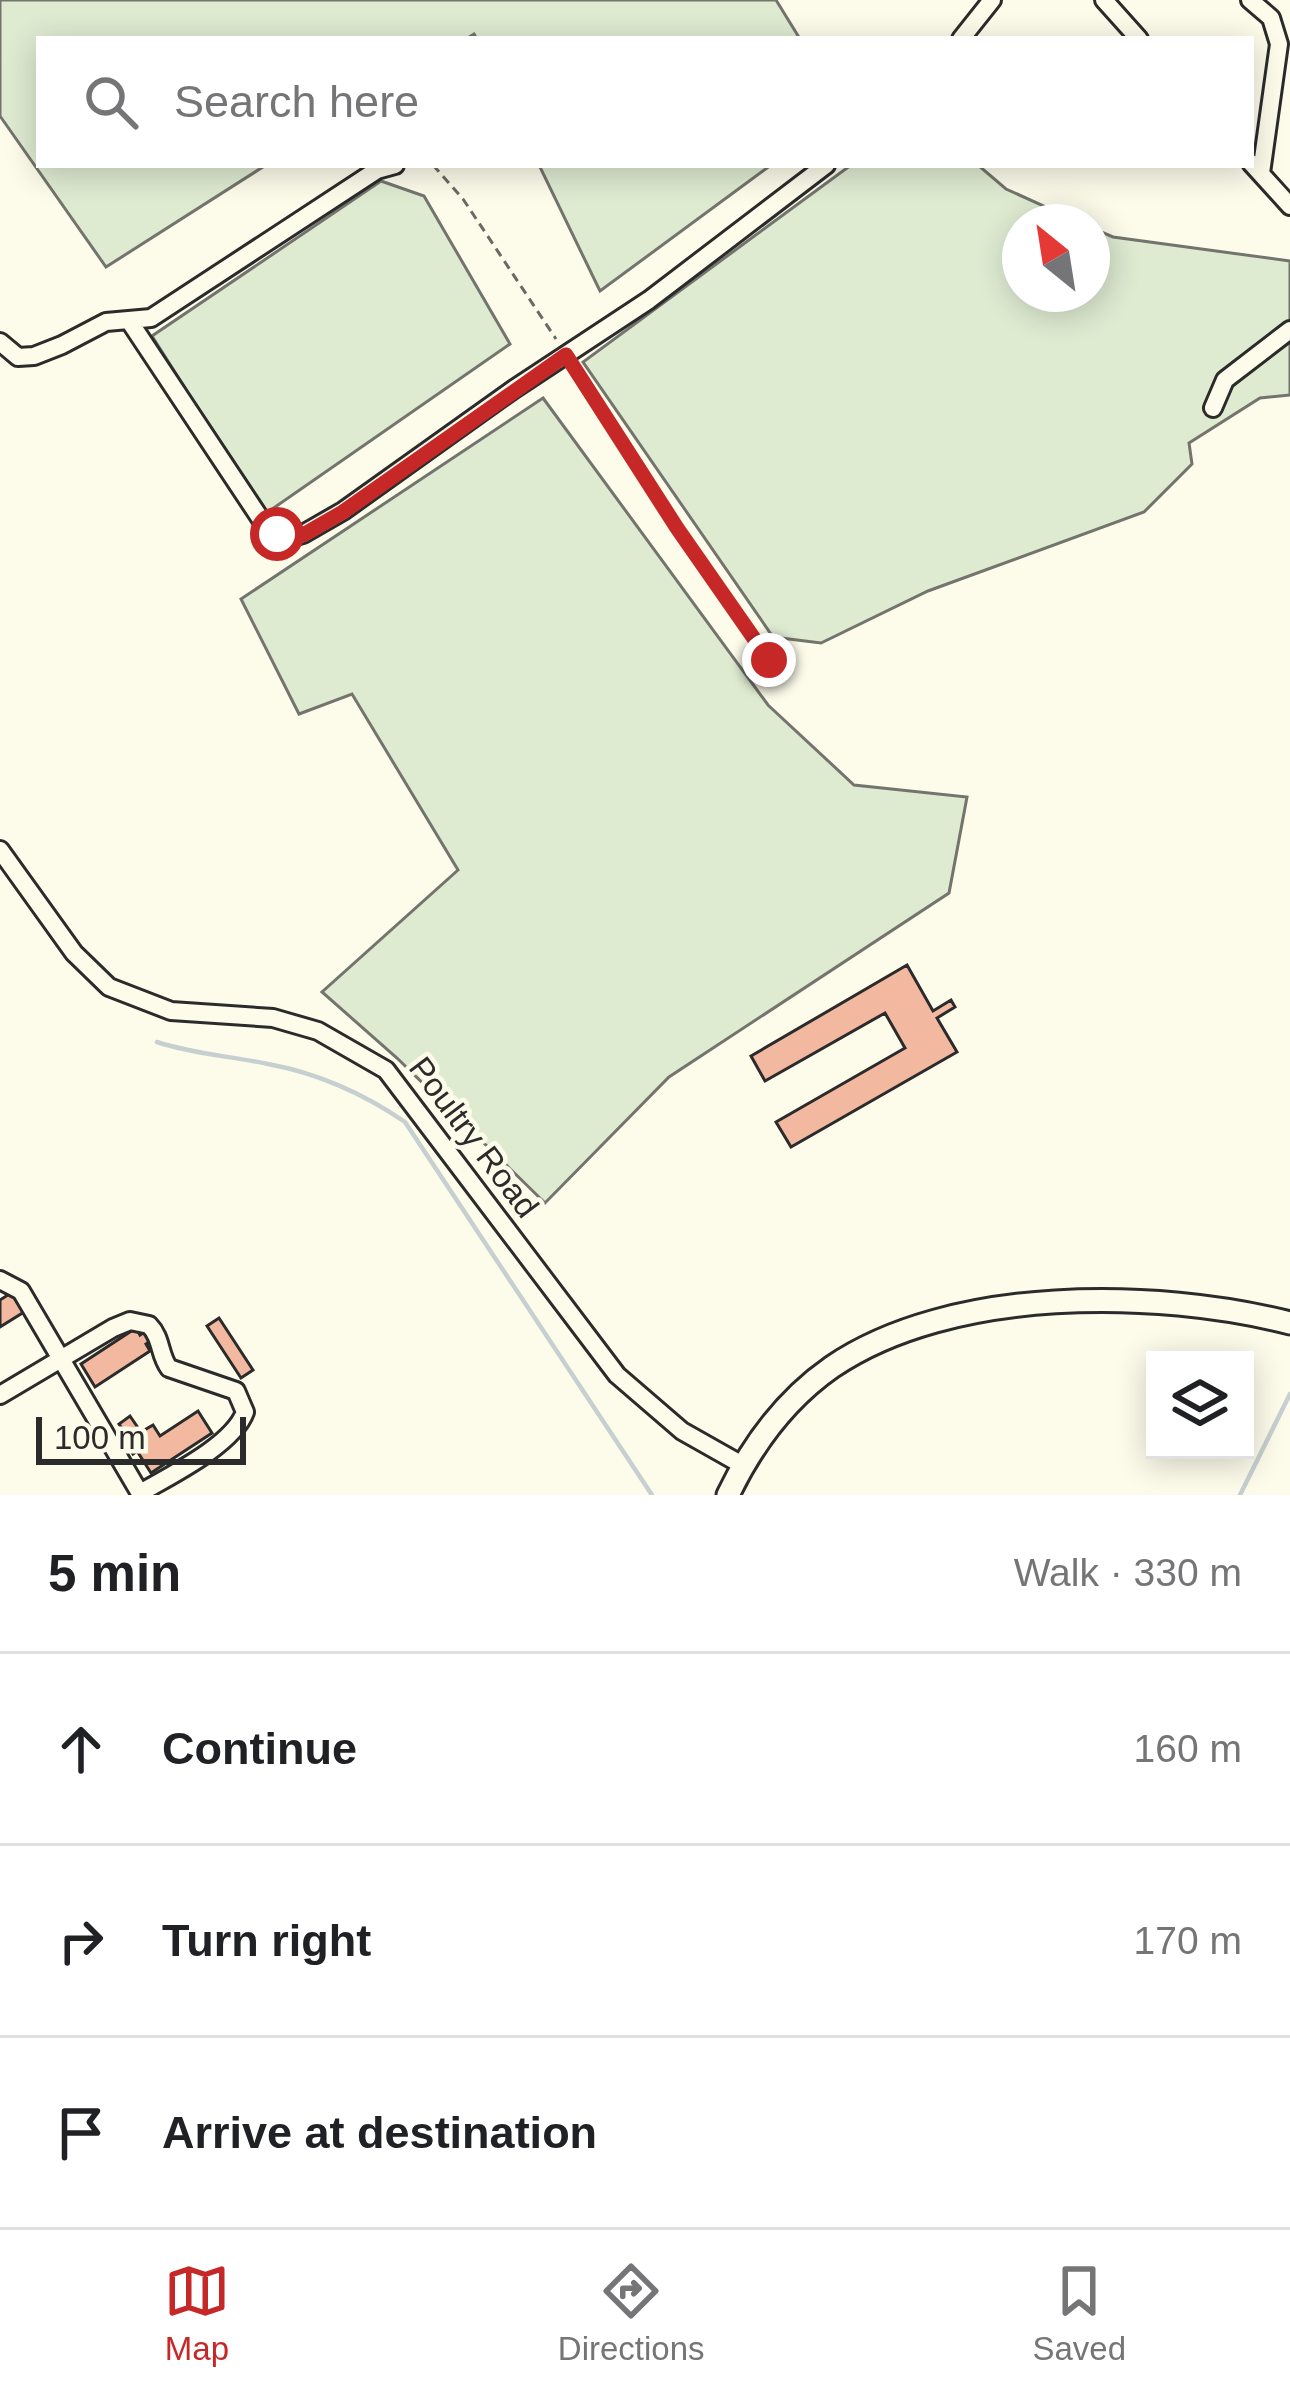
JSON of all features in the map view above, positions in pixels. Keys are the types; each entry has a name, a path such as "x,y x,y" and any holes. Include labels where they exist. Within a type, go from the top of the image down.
{"main road":[{"path":"728,1495 774,1419 834,1366 891,1336 941,1319 1042,1304 1119,1300 1217,1306 1290,1323"}],"street":[{"path":"963,36 992,0"},
{"path":"1104,0 1136,36"},
{"path":"1250,0 1271,18 1280,44 1256,168 1290,206"},
{"path":"0,342 18,357 34,356 106,322 130,322 167,310 220,270 384,168"},
{"path":"130,322 266,526 289,538 303,535 650,300 822,168"},
{"path":"1213,408 1225,380 1290,330"},
{"name":"Poultry Road","path":"0,850 74,953 109,987 171,1011 273,1018 318,1031 386,1070 617,1375 682,1431 744,1466"},
{"path":"0,1280 21,1292 62,1359 141,1494 240,1425 245,1412 240,1397 226,1387 169,1368 154,1330 140,1321 113,1328 62,1359 0,1395"}],"path":[{"path":"436,168 463,199 677,528 769,660"}],"green space":[{"path":"0,0 776,0 798,36 36,36 36,167 0,116"},
{"path":"37,168 261,168 106,267"},
{"path":"540,168 767,168 600,291"},
{"path":"847,168 982,168 1006,189 1039,204 1002,204 1002,312 1110,312 1110,236 1290,261 1290,395 1260,398 1189,443 1192,464 1144,512 928,591 821,643 773,637 583,362"},
{"path":"381,181 424,196 510,344 265,514 152,336"},
{"path":"543,398 768,705 854,785 967,797 949,893 669,1077 545,1203 397,1058 322,992 458,870 352,694 299,714 241,599"}],"building":[{"path":"907,965 933,1011 951,1000 955,1007 937,1018 957,1052 791,1147 776,1122 905,1048 885,1013 765,1081 751,1056"},
{"path":"11,1293 24,1312 0,1327 0,1300"},
{"path":"219,1318 253,1370 241,1378 207,1326"},
{"path":"136,1328 152,1340 146,1344 150,1351 95,1387 81,1364"},
{"path":"198,1411 212,1433 151,1473 137,1451 133,1454 119,1424 130,1416 141,1432 153,1425 160,1436"}],"waterway":[{"path":"157,1042 304,1073 357,1094 405,1122 652,1495"},
{"path":"1240,1495 1290,1394"}],"route":[{"path":"277,534 303,535 343,512 566,355 769,660"}]}
